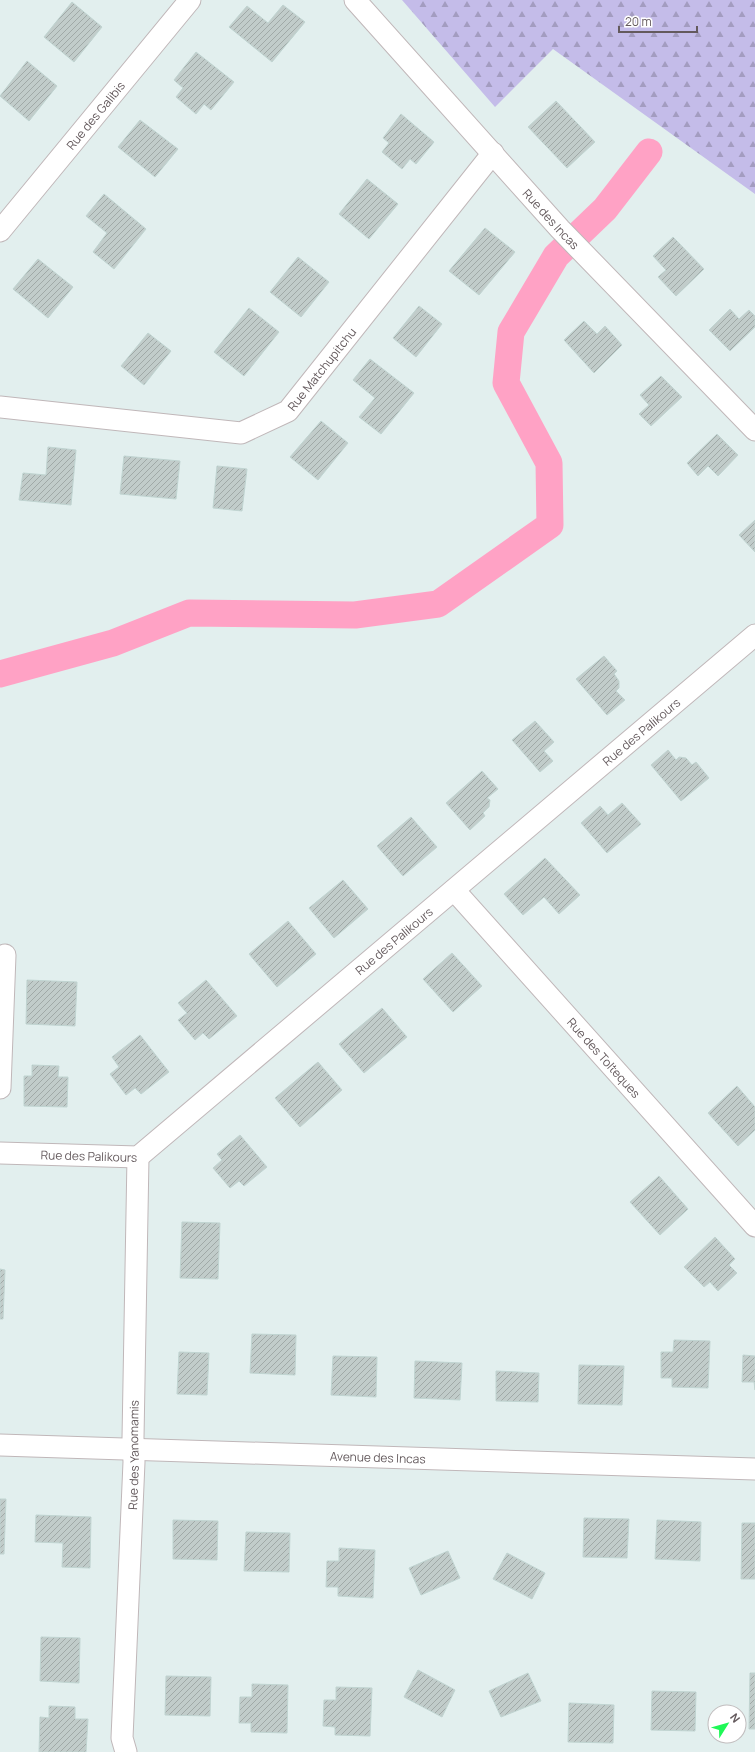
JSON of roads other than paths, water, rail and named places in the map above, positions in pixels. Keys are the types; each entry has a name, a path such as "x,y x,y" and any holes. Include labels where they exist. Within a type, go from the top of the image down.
{"street":[{"name":"Rue des Galibis","path":"0,231 190,0"},
{"name":"Rue des Incas","path":"355,0 566,235 755,430"},
{"name":"Rue Matchupitchu","path":"0,407 241,433 288,411 493,153"},
{"name":"Rue des Palikours","path":"0,1152 138,1157 755,636"},
{"name":"Rue des Tolteques","path":"454,890 755,1226"},
{"path":"0,1088 5,955"},
{"name":"Rue des Yanomamis","path":"126,1752 122,1738 134,1450 138,1157"},
{"name":"Avenue des Incas","path":"0,1445 755,1469"}],"waterway":[{"path":"0,674 113,643 189,613 355,615 438,604 550,525 549,463 506,383 511,332 556,256 605,209 649,152"}]}
